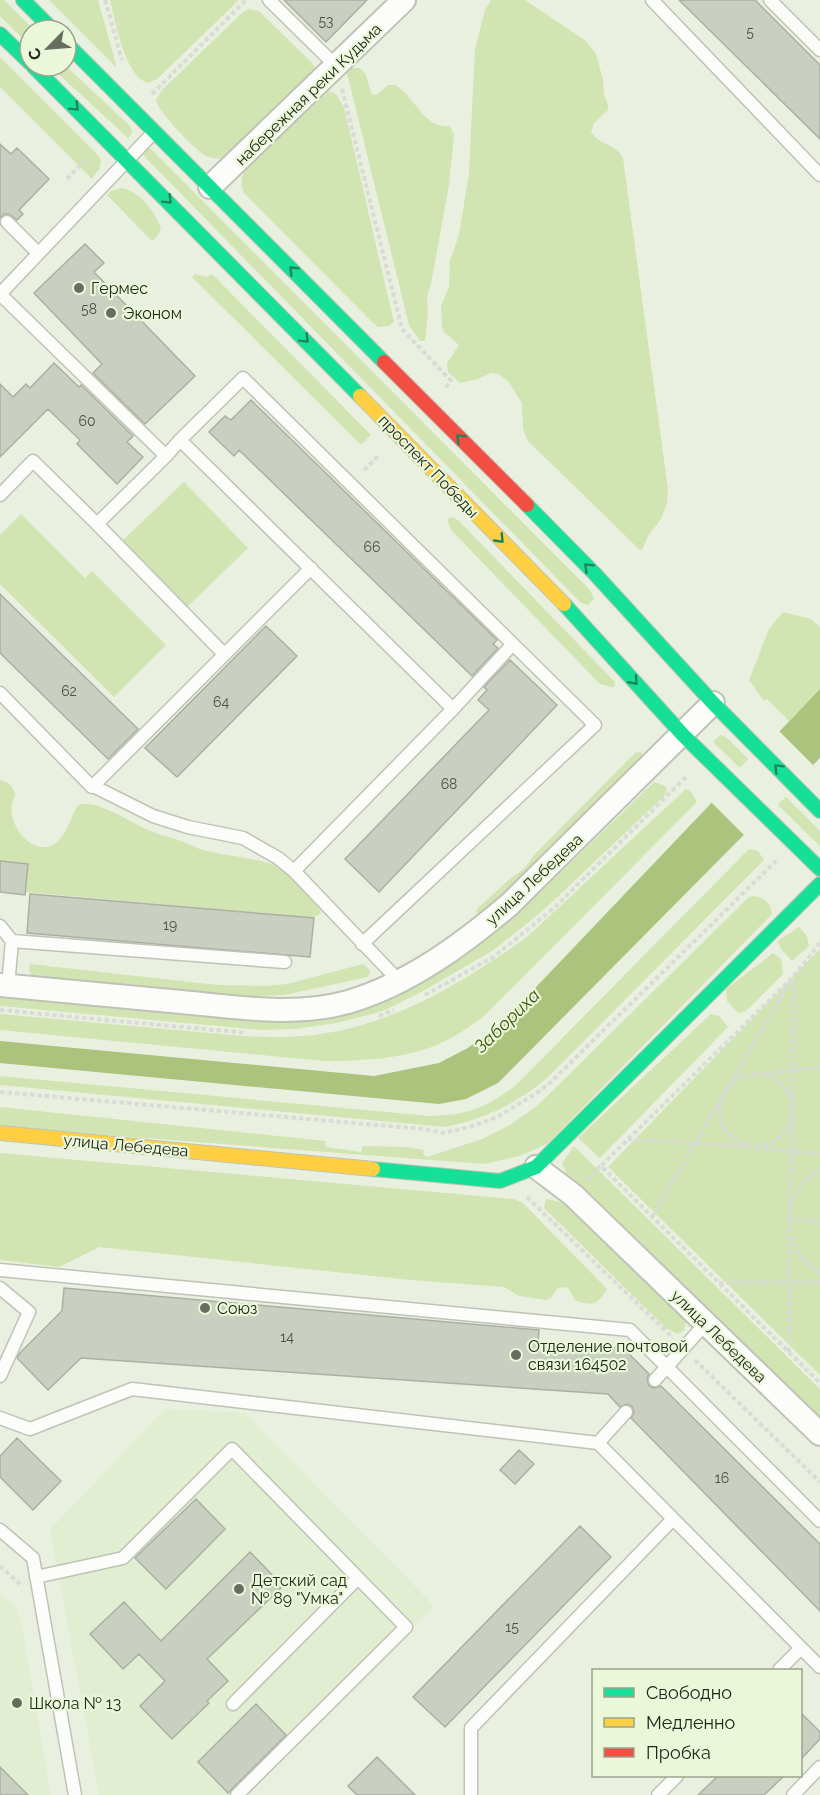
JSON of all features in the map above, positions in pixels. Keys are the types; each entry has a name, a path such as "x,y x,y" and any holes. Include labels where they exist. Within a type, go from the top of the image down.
{"main road":[{"path":"23,0 41,18"},
{"name":"проспект Победы","path":"0,34 18,52"},
{"path":"78,55 617,598 713,703 819,810"},
{"name":"проспект Победы","path":"44,78 127,159 585,626 682,735 820,869"},
{"path":"617,598 620,618"},
{"path":"585,626 605,631"},
{"name":"улица Лебедева","path":"0,1133 500,1181 536,1167 820,884"}],"street":[{"name":"набережная реки Кудьма","path":"210,187 404,0"},
{"name":"улица Лебедева","path":"4,985 283,1010 321,1008 349,1002 381,990 443,955 510,904 713,703"},
{"name":"улица Лебедева","path":"536,1167 573,1195 820,1434"}],"lane":[{"path":"269,0 337,67"},
{"path":"652,0 820,175"},
{"path":"770,0 820,50"},
{"path":"154,131 0,294 166,456"},
{"path":"7,222 38,253"},
{"path":"97,524 243,378 595,725 362,944"},
{"path":"180,441 453,709"},
{"path":"0,495 33,461 224,654"},
{"path":"93,786 311,568"},
{"path":"294,871 453,709 512,645"},
{"path":"0,693 93,786 153,816 243,838 279,858 399,981"},
{"path":"0,926 12,941 285,962"},
{"path":"4,985 12,941"},
{"path":"0,1270 630,1330 820,1521"},
{"path":"0,1288 29,1312 0,1376"},
{"path":"655,1380 706,1323"},
{"path":"0,1418 30,1429 132,1389 598,1443 820,1667"},
{"path":"598,1443 626,1413"},
{"path":"36,1577 123,1558 232,1449 406,1627 237,1795"},
{"path":"471,1795 471,1728 673,1519"},
{"path":"0,1530 33,1558 75,1795"},
{"path":"233,1704 358,1578"},
{"path":"781,1669 801,1648"},
{"path":"793,1795 820,1767"},
{"path":"658,1795 676,1777"}],"path":[{"path":"105,0 122,62"},
{"path":"147,99 246,0"},
{"path":"337,67 402,329 451,381 438,395"},
{"path":"145,85 153,93"},
{"path":"67,179 89,156"},
{"path":"364,470 386,448"},
{"path":"649,815 689,775"},
{"path":"0,1092 423,1129 444,1133 473,1126 507,1112 552,1082 777,860 772,855"},
{"path":"820,943 794,976 601,1166 820,1383"},
{"path":"723,1095 720,1114 723,1124 735,1140 753,1147 772,1142 786,1130 791,1113 794,976"},
{"path":"652,1217 794,976"},
{"path":"735,1077 820,1067"},
{"path":"762,1074 781,1084 791,1102 789,1352"},
{"path":"731,1084 745,1076"},
{"path":"628,1139 696,1142 820,1154"},
{"path":"820,1169 802,1184 792,1200 789,1219 791,1239 801,1258 820,1274"},
{"path":"789,1219 820,1222"},
{"path":"718,1282 820,1282"}],"shaded area":[{"path":"0,0 4,0 22,18 18,18 18,34 0,16"},
{"path":"49,0 98,0 117,68 78,29 78,18 67,18"},
{"path":"110,0 239,0 157,79 148,83 140,79 127,60"},
{"path":"491,0 525,0 586,41 596,54 608,110 594,123 591,132 598,140 620,153 623,158 668,490 667,503 661,519 648,536 642,550 528,441 523,429 522,403 508,381 498,374 491,373 460,383 448,372 447,363 459,345 444,332 441,306 449,287 450,260 459,235 469,173 475,49 485,10"},
{"path":"248,9 259,11 312,63 316,70 228,158 210,157 199,151 177,129 163,113 156,100 162,90"},
{"path":"0,57 18,75 18,78 21,78 96,153 101,160 100,168 92,179 0,87"},
{"path":"352,68 360,68 366,75 371,93 376,95 388,85 395,85 409,97 426,118 441,126 450,126 454,135 449,185 427,297 425,341 420,341 409,325 347,73"},
{"path":"78,77 131,127 132,133 128,138 63,78"},
{"path":"329,91 336,94 344,107 394,322 389,326 378,327 373,323 244,193 242,180 247,168"},
{"path":"150,148 590,590 594,599 588,605 581,603 143,155 144,149"},
{"path":"122,188 141,198 158,221 161,227 158,235 152,241 107,195 111,191"},
{"path":"195,274 207,277 212,274 371,435 361,445 192,277"},
{"path":"184,482 248,548 187,607 123,540"},
{"path":"21,514 85,578 92,571 166,645 114,697 0,584 0,535"},
{"path":"453,517 615,682 615,686 600,684 451,530 448,518"},
{"path":"783,612 811,619 820,627 820,689 789,721 767,699 764,701 749,680 769,629"},
{"path":"720,735 726,737 820,831 820,846 713,742"},
{"path":"641,752 644,760 490,914 476,913 477,909 524,869 534,855 635,753"},
{"path":"0,780 8,783 13,789 15,795 12,806 13,817 17,828 32,844 42,847 51,846 63,835 78,805 94,805 150,831 200,849 255,860 284,869 316,901 321,913 313,918 25,892 28,864 0,861"},
{"path":"654,782 667,788 665,795 524,926 492,951 383,1011 337,1023 295,1029 262,1030 0,1006 0,995 306,1014 501,926 523,909"},
{"path":"686,789 691,792 697,802 483,1017 451,1038 426,1049 382,1058 324,1061 0,1030 0,1014 272,1037 321,1034 377,1020 429,998 455,984 527,937"},
{"path":"749,849 758,851 764,860 547,1078 512,1103 473,1120 445,1127 0,1085 0,1076 430,1116 476,1109 515,1086"},
{"path":"753,896 766,901 772,914 547,1144 519,1156 484,1164 0,1127 0,1107 325,1141 326,1147 361,1152 363,1146 407,1147 424,1150 423,1154 427,1157 482,1139 510,1125 537,1106 748,898"},
{"path":"799,927 807,936 809,946 792,961 777,941"},
{"path":"820,949 820,1375 608,1167"},
{"path":"773,953 781,959 783,974 746,1011 738,1013 727,1001 726,989"},
{"path":"30,964 218,985 266,986 287,984 363,964 370,970 368,977 284,995 230,996 33,977 29,971"},
{"path":"711,1014 719,1016 728,1027 600,1158 578,1138"},
{"path":"574,1146 820,1389 820,1424 568,1178 562,1163"},
{"path":"0,1153 514,1199 523,1203 607,1289 598,1301 592,1304 576,1301 568,1288 562,1287 546,1300 519,1296 504,1287 411,1280 99,1247 59,1267 0,1260"},
{"path":"546,1199 560,1202 571,1208 682,1316 686,1323 684,1330 678,1334 666,1328 544,1208"},
{"name":"Детский сад № 89 \"Умка\"","path":"165,1409 245,1413 434,1606 246,1795 99,1795 50,1530"},
{"name":"Школа № 13","path":"0,1593 19,1611 51,1795 0,1795"}],"water":[{"name":"Забориха","path":"820,689 820,758 498,1083 466,1099 439,1104 0,1063 0,1041 374,1076 439,1063 466,1049 496,1029"}],"pier":[{"path":"777,729 815,767 746,837 709,800"}],"building":[{"path":"284,0 367,0 326,42"},
{"path":"679,0 755,0 820,65 820,139"},
{"path":"0,144 11,154 17,148 49,179 19,210 23,214 17,220 9,214 4,214 0,218"},
{"path":"85,244 104,263 94,272 195,376 145,424 93,373 102,364 34,293"},
{"path":"54,363 79,387 81,385 133,436 127,442 143,457 117,484 77,444 80,440 48,409 0,457 0,384 13,397 26,384 30,388"},
{"path":"251,400 497,640 493,644 498,648 472,676 239,450 234,456 209,432 225,416 231,420"},
{"path":"0,594 138,729 108,759 0,653"},
{"path":"266,626 297,656 177,777 145,748"},
{"path":"510,660 557,705 379,892 345,859 489,710 478,700 487,690 484,687"},
{"path":"0,861 28,864 25,895 0,892"},
{"path":"30,894 314,918 310,957 27,933"},
{"path":"64,1288 539,1330 538,1344 623,1348 649,1374 647,1379 649,1386 654,1388 661,1386 820,1544 820,1611 631,1418 634,1413 632,1406 627,1404 620,1407 608,1394 81,1358 48,1390 17,1358 62,1311"},
{"path":"17,1438 61,1481 33,1510 0,1477 0,1456"},
{"path":"519,1450 534,1464 515,1484 500,1470"},
{"path":"196,1499 225,1529 166,1589 135,1558"},
{"path":"580,1526 611,1557 445,1727 413,1697"},
{"path":"250,1552 283,1586 207,1659 228,1681 172,1739 140,1706 165,1681 139,1654 123,1669 90,1634 124,1602 161,1641"},
{"path":"256,1704 286,1735 228,1793 198,1762"},
{"path":"802,1714 820,1732 820,1739 802,1758"},
{"path":"377,1757 415,1795 357,1795 348,1786"},
{"path":"0,1767 28,1795 0,1795"},
{"path":"717,1777 783,1777 764,1795 698,1795"}],"traffic: fast":[{"path":"23,0 41,18"},
{"path":"0,34 18,51"},
{"path":"78,55 384,362"},
{"path":"45,78 360,396"},
{"path":"527,505 595,574 713,703 820,811"},
{"path":"564,604 683,735 820,869"},
{"path":"373,1169 500,1181 536,1167 820,884"}],"traffic: slow":[{"path":"360,396 564,604"},
{"path":"0,1133 373,1169"}],"traffic: jam":[{"path":"384,362 527,505"}],"place":[{"name":"Гермес","path":"79,288"},
{"name":"Эконом","path":"111,313"},
{"name":"Союз","path":"205,1308"},
{"name":"Отделение почтовой связи 164502","path":"516,1355"},
{"name":"Детский сад № 89 \"Умка\"","path":"239,1589"},
{"name":"Школа № 13","path":"17,1703"}]}
